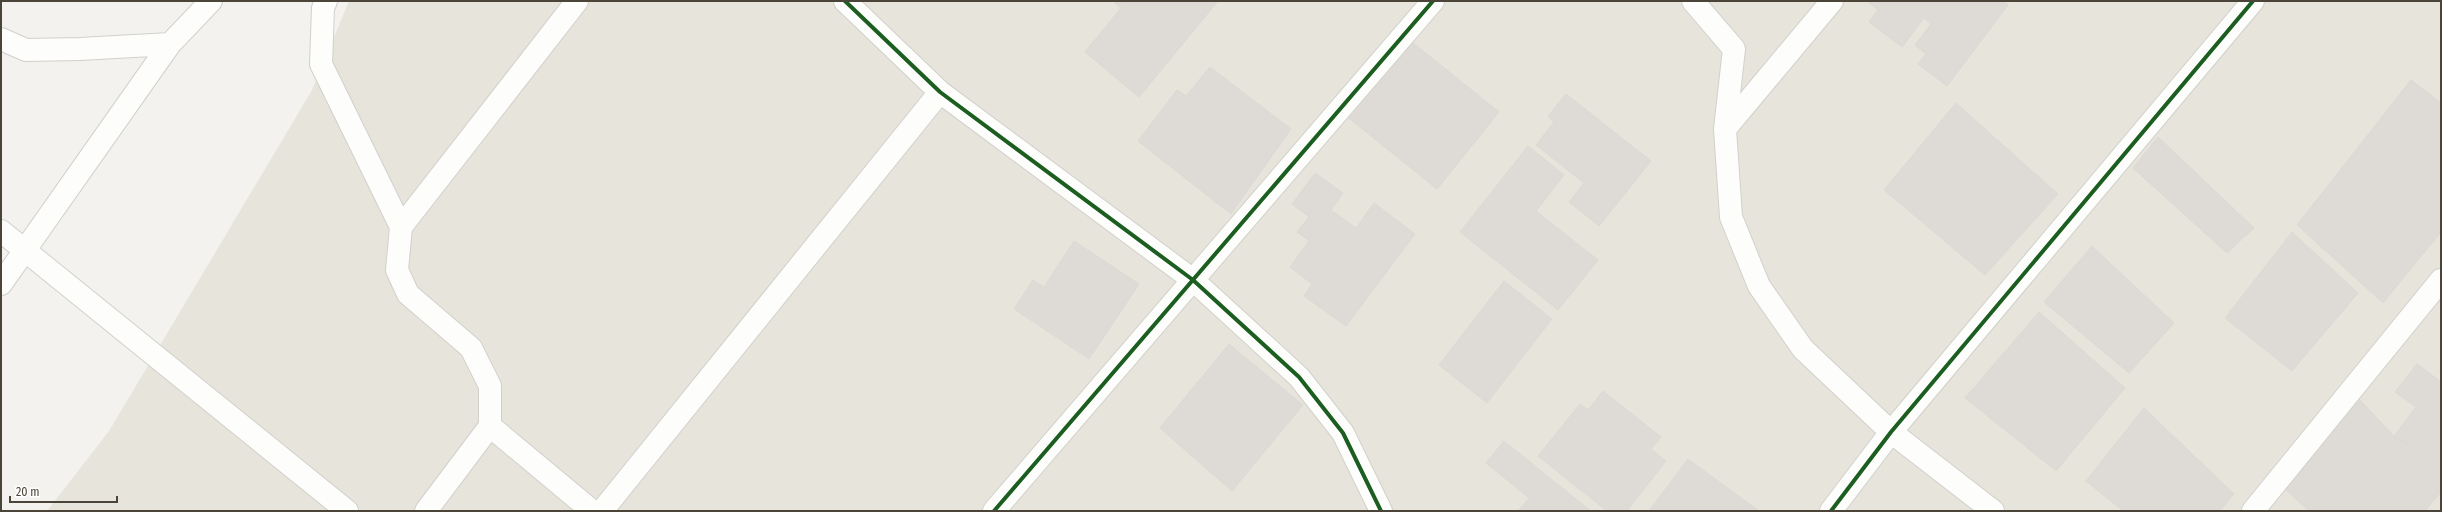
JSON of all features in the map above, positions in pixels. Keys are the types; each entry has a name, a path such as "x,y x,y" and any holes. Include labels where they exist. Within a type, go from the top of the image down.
{"street":[{"path":"1,284 170,44 211,1"},
{"path":"326,1 323,8 321,64 401,227 397,270 408,294 471,348 490,386 490,426 426,511"},
{"path":"401,227 577,1"},
{"path":"845,1 940,92 1193,280 1299,377 1343,433 1381,511"},
{"path":"994,511 1433,1"},
{"path":"1693,1 1734,49 1725,129 1731,217 1759,286 1803,349 1891,432 1993,511"},
{"path":"1725,129 1832,1"},
{"path":"1831,511 1891,432 2254,1"},
{"path":"1,39 26,50 80,49 170,44"},
{"path":"602,511 940,92"},
{"path":"1,231 347,511"},
{"path":"2252,511 2441,280"},
{"path":"490,426 592,511"}],"shaded area":[{"path":"349,1 2441,1 2441,511 47,511 109,431 312,90"}],"building":[{"path":"1113,1 1218,1 1139,97 1085,52 1121,8"},
{"path":"1867,1 2002,1 2008,5 1947,86 1918,64 1926,54 1915,45 1931,24 1924,18 1902,47 1869,22 1878,10"},
{"path":"1407,38 1499,112 1437,189 1345,115"},
{"path":"1210,67 1291,129 1231,214 1138,141 1177,90 1186,96"},
{"path":"2411,80 2441,103 2441,232 2383,303 2297,225"},
{"path":"1566,94 1651,161 1599,226 1569,202 1584,183 1536,145 1554,122 1548,116"},
{"path":"1956,103 2058,194 1985,275 1884,190"},
{"path":"2158,137 2254,228 2227,253 2133,168"},
{"path":"1528,146 1564,175 1536,211 1598,260 1558,310 1460,232"},
{"path":"1315,173 1343,193 1331,210 1356,228 1374,203 1415,234 1346,326 1304,296 1312,284 1290,267 1309,241 1297,232 1309,217 1292,204"},
{"path":"2292,232 2358,293 2292,371 2225,318"},
{"path":"1074,241 1139,284 1089,359 1014,309 1033,280 1044,287"},
{"path":"2092,246 2174,323 2129,373 2044,302"},
{"path":"1504,281 1552,319 1487,403 1439,365"},
{"path":"2039,312 2125,388 2056,471 1965,398"},
{"path":"1229,344 1303,405 1232,491 1160,428"},
{"path":"2417,364 2441,382 2441,475 2407,444 2394,436 2416,407 2395,392"},
{"path":"1603,391 1661,437 1651,449 1666,461 1627,511 1607,511 1538,456 1580,404 1588,410"},
{"path":"2358,398 2394,436 2407,444 2441,475 2441,492 2425,511 2309,511 2283,487"},
{"path":"2144,408 2234,494 2220,511 2123,511 2086,481"},
{"path":"1504,441 1591,511 1518,511 1529,498 1486,463"},
{"path":"1688,459 1759,511 1649,511"}],"cycle path":[{"path":"845,1 940,92 1193,280 1299,377 1343,433 1381,511"},
{"path":"994,511 1433,1"},
{"path":"1831,511 1891,432 2253,1"}]}
